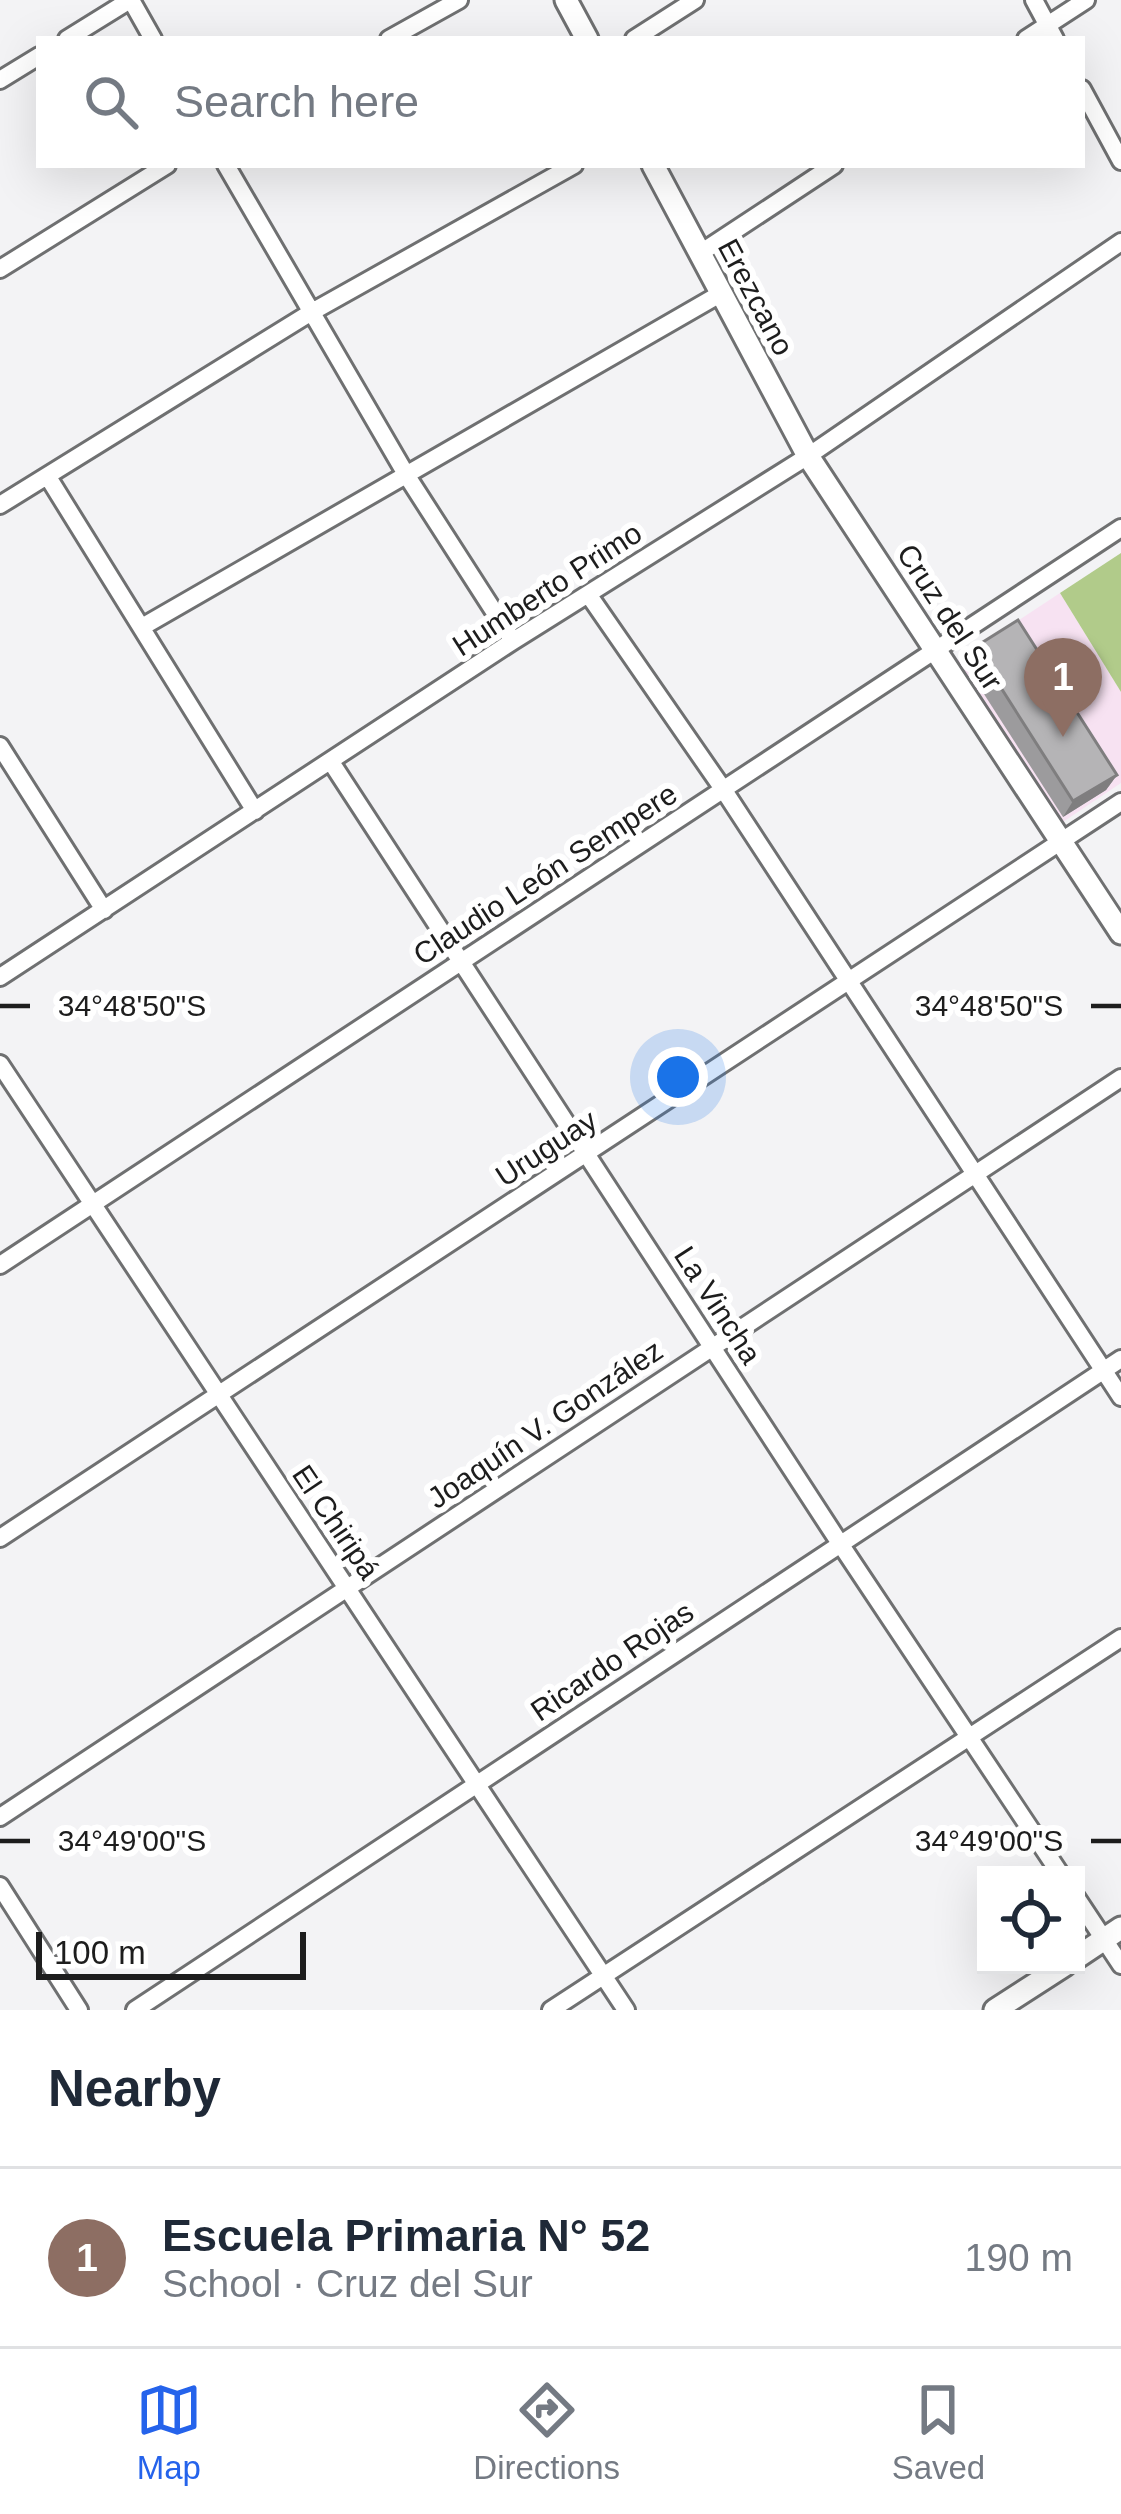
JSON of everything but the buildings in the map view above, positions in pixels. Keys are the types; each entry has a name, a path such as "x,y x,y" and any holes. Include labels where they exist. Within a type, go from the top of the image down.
{"street":[{"path":"72,36 130,0 151,36"},
{"path":"393,36 459,0"},
{"path":"566,0 585,36"},
{"path":"639,36 695,0"},
{"path":"1034,0 1051,32 1086,0"},
{"path":"0,80 36,58"},
{"path":"1085,95 1121,161"},
{"path":"0,269 162,168"},
{"path":"228,168 407,476 514,641"},
{"path":"0,505 310,313 569,168"},
{"name":"Erezcano","path":"655,168 808,455"},
{"path":"699,254 829,168"},
{"name":"Humberto Primo","path":"0,977 808,455 1121,242"},
{"path":"142,628 720,294"},
{"name":"Cruz del Sur","path":"808,455 1121,933"},
{"path":"48,477 255,811"},
{"name":"Claudio León Sempere","path":"0,1265 1121,528"},
{"path":"588,594 723,789 1121,1397"},
{"path":"0,746 104,910"},
{"name":"La Vincha","path":"332,762 1055,1866"},
{"name":"Uruguay","path":"0,1538 1121,802"},
{"name":"El Chiripá","path":"0,1064 626,2010"},
{"name":"Joaquín V. González","path":"0,1817 1121,1078"},
{"name":"Ricardo Rojas","path":"135,2010 1121,1359"},
{"path":"551,2010 1121,1638"},
{"path":"0,1886 79,2010"},
{"path":"1085,1906 1113,1934 1121,1965"},
{"path":"1085,1952 1113,1934"},
{"path":"995,2010 1051,1974"}],"shaded area":[{"path":"1060,593 1121,692 1121,783 1060,824 957,661"}],"green space":[{"path":"1121,553 1121,692 1060,593"}],"place":[{"name":"Escuela Primaria N° 52","path":"1063,737"}]}
